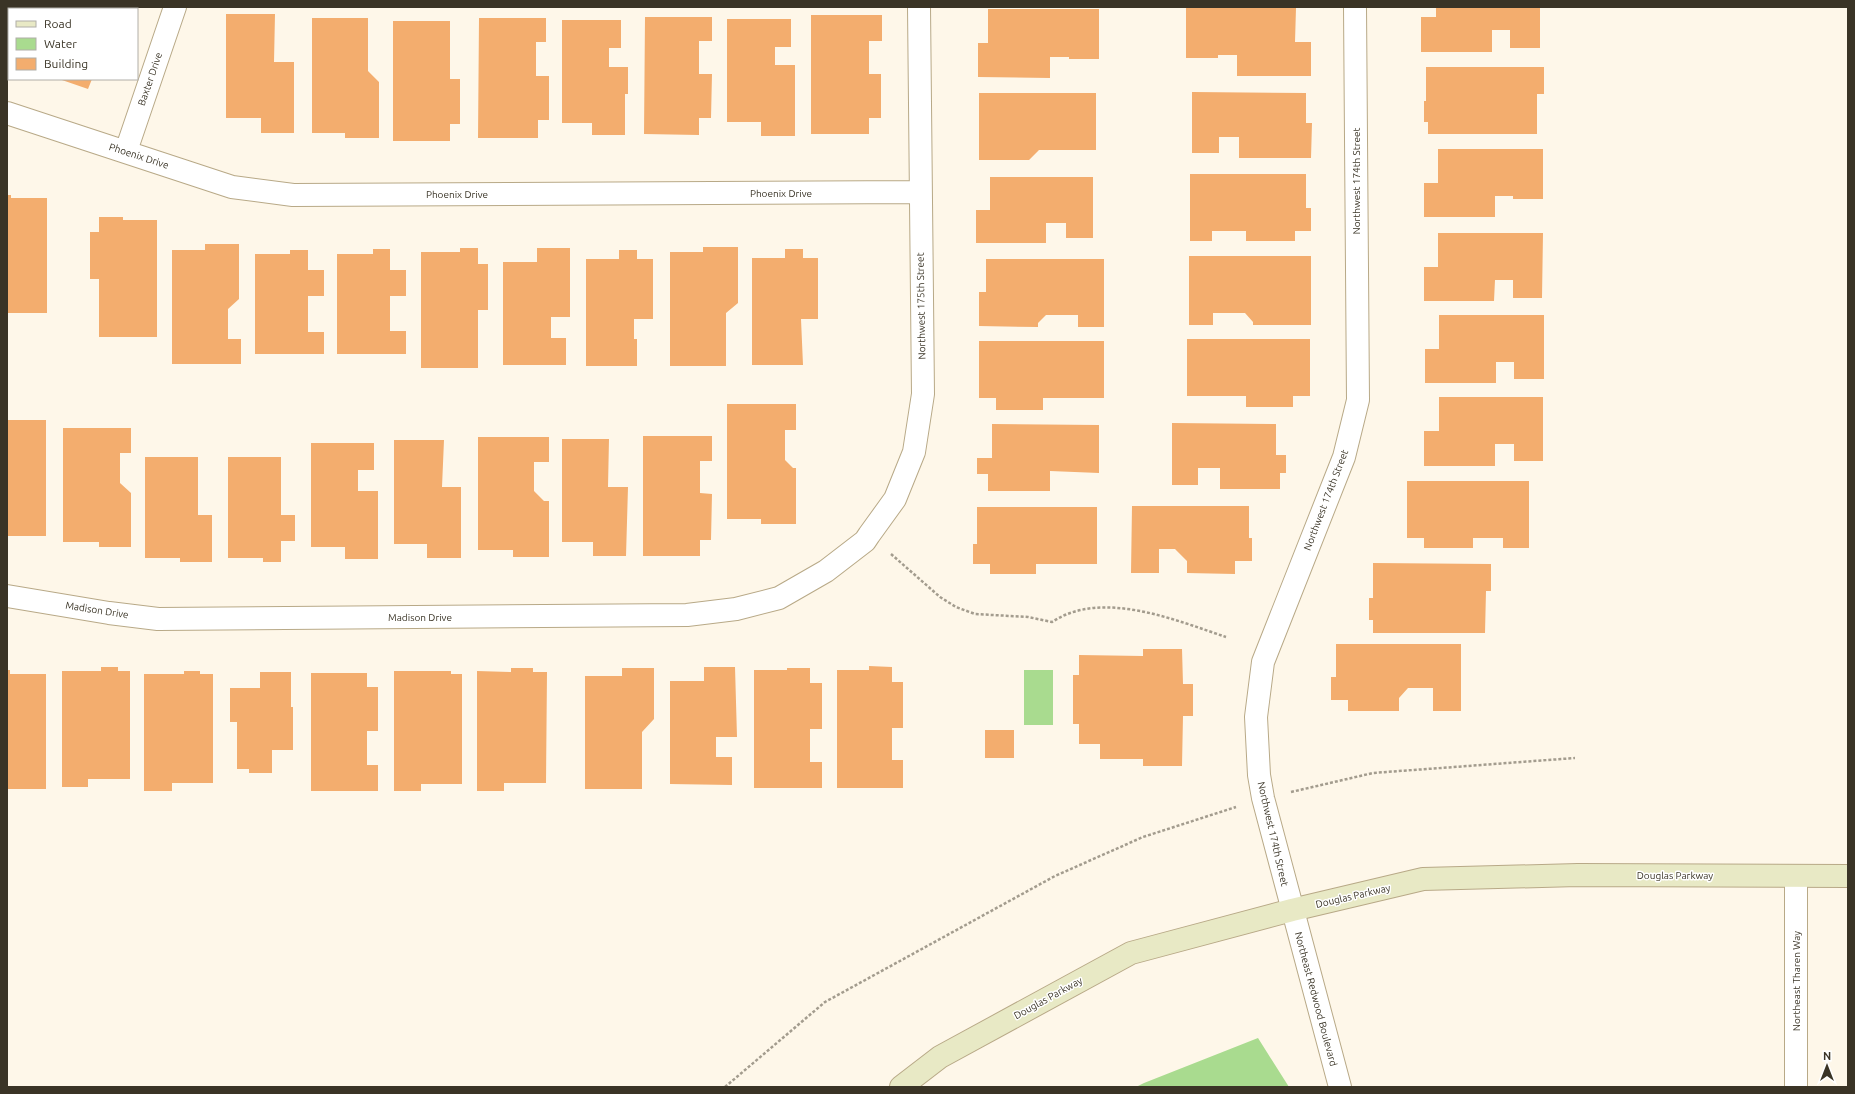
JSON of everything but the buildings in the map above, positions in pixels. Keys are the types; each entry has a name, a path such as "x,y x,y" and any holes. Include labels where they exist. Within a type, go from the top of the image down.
{"street":[{"name":"Baxter Drive","path":"126,151 175,7"},
{"name":"Northwest 175th Street","path":"826,572 865,541 896,499 914,452 923,394 919,7"},
{"name":"Northwest 174th Street","path":"1292,910 1263,798 1259,775 1256,717 1263,662 1344,457 1358,400 1355,7"},
{"name":"Phoenix Drive","path":"7,113 126,151 232,188 293,195 920,192"},
{"name":"Madison Drive","path":"7,596 109,613 158,619 687,615 736,609 779,598 826,572"},
{"name":"Douglas Parkway","path":"901,1087 940,1057 1131,953 1292,910 1423,879 1578,875 1848,876"},
{"name":"Northeast Tharen Way","path":"1796,876 1796,1087"},
{"name":"Northeast Redwood Boulevard","path":"1292,910 1340,1087"}],"path":[{"path":"869,535 940,597 956,607 975,614 1028,618 1052,622 1060,617 1075,612 1101,608 1126,608 1148,612 1226,637"},
{"path":"725,1087 825,1002 1054,876 1143,837 1263,798 1373,773 1575,758"}],"water":[{"path":"1024,670 1053,670 1053,725 1024,725"},
{"path":"1258,1038 1289,1087 1136,1087 1144,1083"}]}
